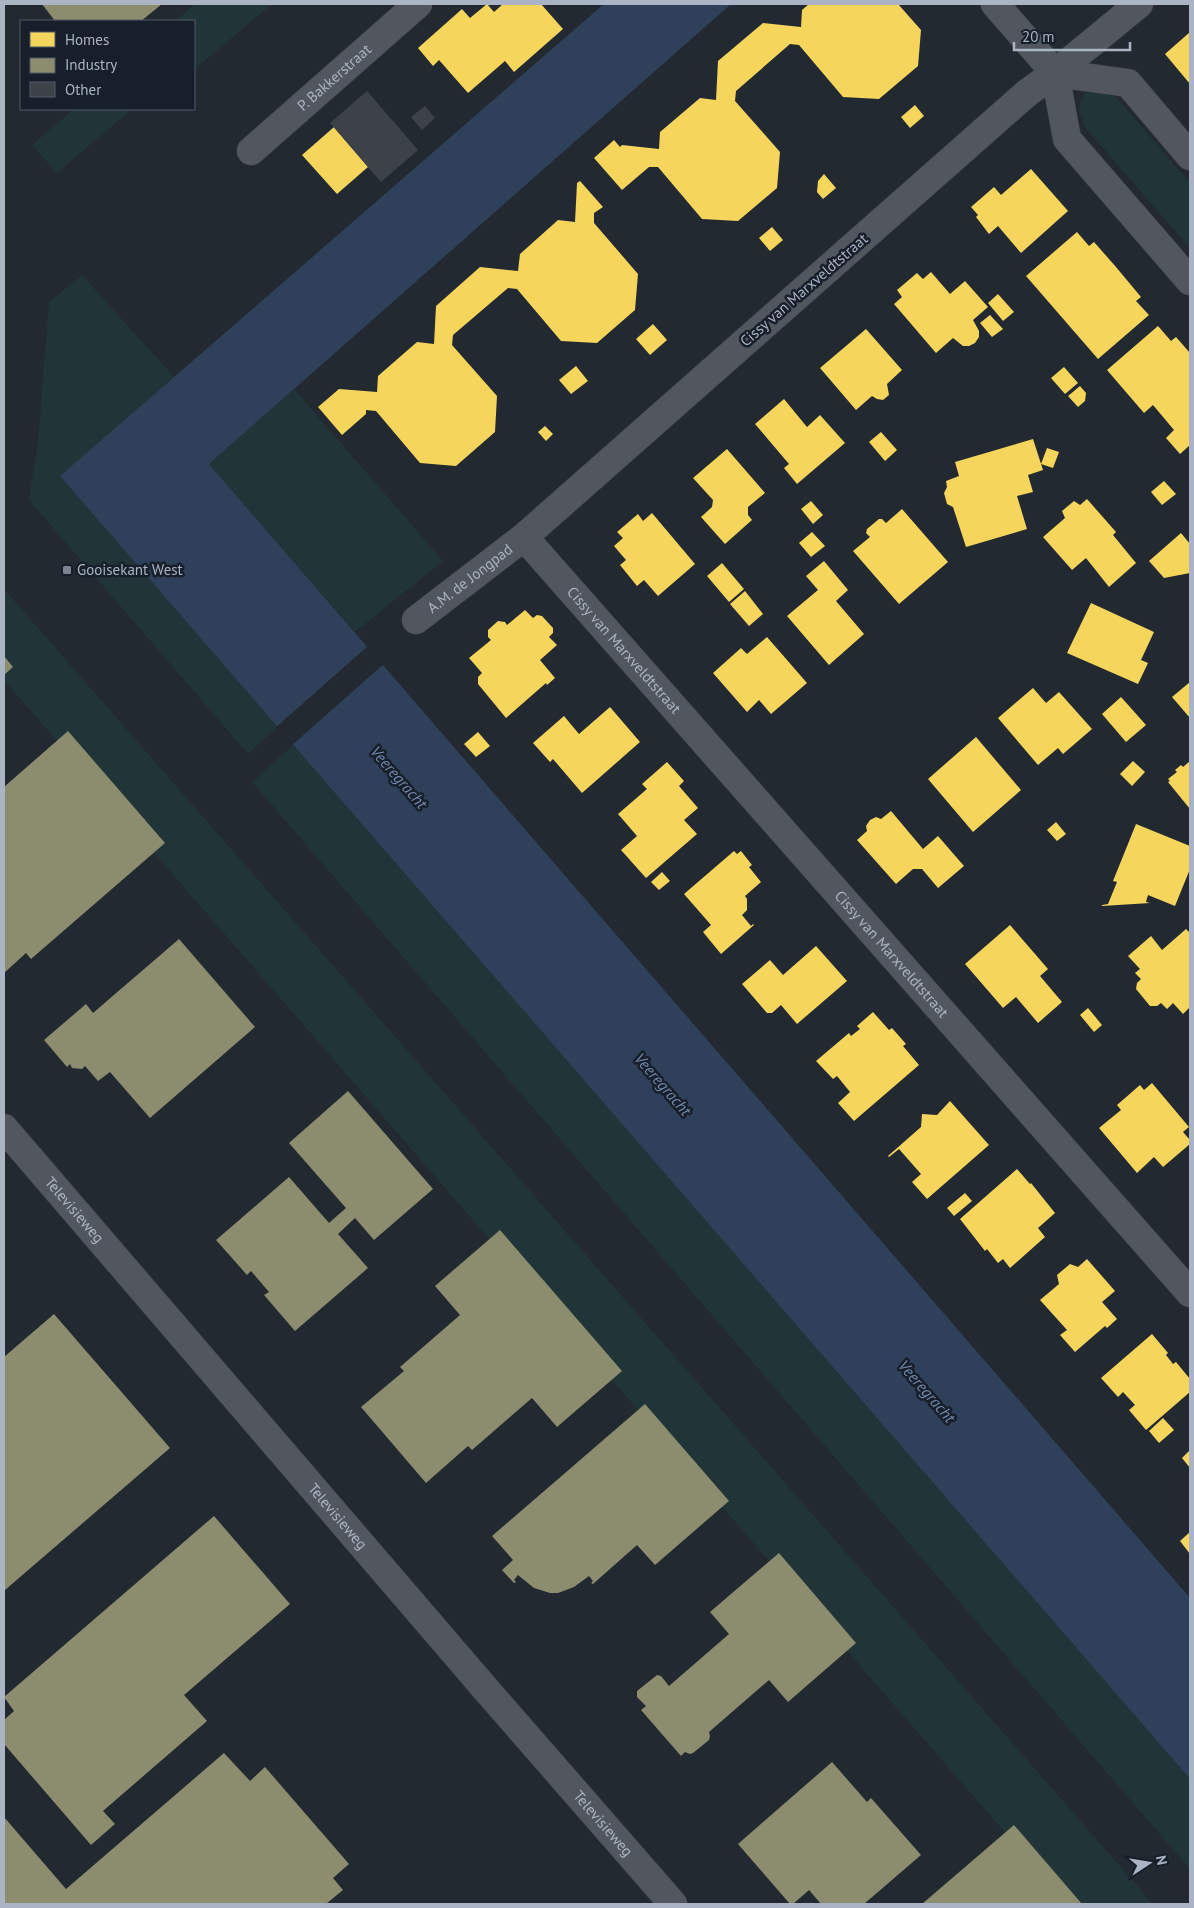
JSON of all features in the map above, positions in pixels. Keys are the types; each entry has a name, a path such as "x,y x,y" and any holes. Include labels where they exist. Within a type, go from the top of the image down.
{"street":[{"name":"P. Bakkerstraat","path":"251,151 418,4"},
{"path":"996,4 1055,73 1067,139 1190,281"},
{"name":"Cissy van Marxveldtstraat","path":"1139,4 1055,73 1027,93 524,537 1190,1293"},
{"path":"1055,73 1128,83 1190,156"},
{"name":"A.M. de Jongpad","path":"416,620 524,537"},
{"name":"Televisieweg","path":"4,1128 476,1678 673,1904"}],"green space":[{"path":"195,4 272,4 195,69 195,20 176,20"},
{"path":"1103,90 1118,99 1190,183 1190,248 1084,126 1079,108 1085,93"},
{"path":"73,110 131,110 57,173 32,145"},
{"path":"82,275 174,377 61,477 278,727 248,754 29,500 38,441 49,302"},
{"path":"294,389 443,561 355,632 209,464"},
{"path":"4,589 1153,1904 1067,1904 4,680"},
{"path":"293,745 1190,1779 1190,1869 252,782"}],"water":[{"name":"Veeregracht","path":"604,4 731,4 209,464 1190,1598 1190,1779 60,476"}],"pier":[{"path":"369,645 385,663 291,746 275,728"}],"building: Homes":[{"path":"487,4 494,12 503,4 541,4 563,29 514,72 505,61 468,93 439,60 433,66 418,48 462,9 470,18"},
{"path":"809,4 898,4 921,30 918,66 879,99 843,97 799,45 790,44 736,91 735,101 780,152 777,188 738,221 702,219 658,167 649,167 622,190 594,158 614,140 620,147 622,145 659,149 660,132 700,98 716,100 718,61 763,23 801,27 802,10"},
{"path":"1190,32 1190,84 1165,54"},
{"path":"915,105 924,116 910,128 901,117"},
{"path":"334,127 368,167 337,194 302,155"},
{"path":"1031,169 1068,211 1021,253 998,226 989,234 971,207 994,187 1001,195"},
{"path":"824,174 836,188 823,199 817,192 818,181"},
{"path":"580,181 603,207 594,213 594,223 638,274 635,310 597,343 561,341 517,289 508,288 453,335 452,345 497,396 495,432 456,466 420,463 376,411 366,410 366,414 342,435 318,407 339,389 377,392 378,376 417,342 434,344 436,306 480,267 518,271 520,254 558,220 575,222 577,183"},
{"path":"772,227 783,240 770,251 759,238"},
{"path":"1077,232 1089,246 1094,242 1116,267 1141,297 1136,301 1149,315 1098,359 1026,276"},
{"path":"931,272 950,294 965,281 988,307 973,320 979,331 979,337 975,343 963,346 953,338 936,353 894,304 902,297 897,290 917,273 923,279"},
{"path":"998,294 1014,312 1003,321 988,303"},
{"path":"990,315 1003,329 992,337 980,323"},
{"path":"653,324 667,340 650,355 636,339"},
{"path":"1158,326 1171,341 1176,337 1190,353 1190,445 1180,454 1166,438 1174,430 1153,405 1144,413 1107,370"},
{"path":"866,329 902,370 887,384 889,395 883,400 872,396 856,410 820,368"},
{"path":"576,366 588,381 571,394 559,380"},
{"path":"1064,367 1078,383 1065,394 1051,378"},
{"path":"1080,386 1086,393 1085,401 1078,407 1068,396"},
{"path":"784,399 807,427 820,415 845,443 797,484 784,468 789,464 755,424"},
{"path":"545,426 553,434 546,441 538,432"},
{"path":"881,432 897,450 885,461 869,442"},
{"path":"1033,439 1043,470 1028,475 1033,492 1017,496 1027,529 966,547 953,507 947,504 944,493 947,487 946,481 959,476 955,462"},
{"path":"1047,448 1059,452 1053,468 1041,464"},
{"path":"727,449 765,493 748,507 748,515 752,520 725,544 701,517 712,507 713,500 693,478"},
{"path":"1164,481 1176,494 1162,505 1151,492"},
{"path":"1087,499 1116,532 1113,535 1136,563 1109,587 1086,558 1072,570 1043,537 1065,518 1062,511 1074,501 1080,505"},
{"path":"811,501 823,515 813,524 801,509"},
{"path":"902,509 948,562 899,604 853,551 870,537 866,533 867,529 879,519 886,523"},
{"path":"652,513 695,564 658,596 644,580 637,586 620,565 626,560 614,546 623,538 617,532 638,514 643,521"},
{"path":"812,532 825,546 811,557 799,543"},
{"path":"1181,533 1190,544 1190,573 1164,578 1149,561"},
{"path":"824,561 848,590 836,601 864,634 829,665 787,616 818,590 806,576"},
{"path":"722,563 744,589 729,602 707,576"},
{"path":"745,591 763,614 749,626 730,604"},
{"path":"1091,603 1154,632 1141,660 1148,663 1138,684 1067,653"},
{"path":"525,610 533,618 537,615 542,616 553,628 553,633 549,637 557,645 540,660 555,678 547,685 546,683 506,718 478,684 478,677 482,673 469,658 491,640 488,637 488,630 498,621 505,622 507,625"},
{"path":"767,637 807,683 771,714 759,700 747,712 713,673 741,648 747,654"},
{"path":"1190,682 1190,718 1172,697"},
{"path":"1033,688 1046,703 1059,692 1092,729 1063,754 1058,748 1038,765 998,718"},
{"path":"1121,697 1146,725 1126,742 1102,714"},
{"path":"610,707 640,742 582,793 553,759 550,762 533,743 564,716 579,734"},
{"path":"478,732 490,746 476,757 464,744"},
{"path":"976,737 1021,790 973,832 928,779"},
{"path":"1133,761 1145,772 1132,786 1120,774"},
{"path":"1190,761 1190,809 1168,782 1170,781 1168,779 1177,772 1175,770 1181,765 1183,767"},
{"path":"667,762 684,781 679,786 698,808 684,820 697,834 646,878 621,850 637,836 618,814 647,789 642,784"},
{"path":"891,811 923,849 938,836 964,866 938,888 922,869 913,869 896,884 857,840 867,831 866,826 870,820 876,817 881,819"},
{"path":"1056,822 1066,834 1057,841 1047,830"},
{"path":"1136,824 1190,846 1190,869 1175,906 1148,895 1146,902 1150,903 1102,906 1108,904 1117,882 1113,881"},
{"path":"734,851 737,854 741,851 752,865 749,867 761,882 745,896 747,899 747,910 742,915 751,926 754,925 721,954 703,932 711,925 684,894"},
{"path":"662,872 670,881 659,890 651,882"},
{"path":"1010,925 1048,969 1040,976 1062,1002 1038,1023 1016,997 1003,1008 965,964"},
{"path":"1186,929 1190,933 1190,1007 1183,1014 1173,1003 1167,1009 1161,1003 1157,1006 1150,1006 1136,989 1137,983 1141,979 1135,973 1140,969 1128,956 1151,936 1162,950"},
{"path":"816,946 847,981 797,1024 781,1005 772,1013 767,1013 742,984 770,960 783,975"},
{"path":"1088,1008 1102,1025 1094,1032 1080,1015"},
{"path":"873,1012 889,1030 892,1028 906,1044 903,1046 919,1065 854,1121 838,1103 850,1092 837,1076 833,1079 816,1061 849,1033 851,1036 860,1029 857,1026"},
{"path":"1152,1083 1189,1127 1183,1132 1190,1140 1190,1144 1163,1167 1154,1157 1137,1173 1099,1128 1121,1110 1117,1105 1140,1085 1144,1090"},
{"path":"950,1101 989,1145 927,1199 912,1182 921,1174 899,1149 888,1156 921,1127 922,1114 937,1115"},
{"path":"1017,1169 1055,1213 1038,1228 1045,1237 1010,1268 1003,1259 998,1263 987,1249 985,1251 960,1219"},
{"path":"965,1193 972,1201 954,1216 947,1208"},
{"path":"1087,1259 1115,1291 1102,1302 1117,1319 1107,1328 1105,1326 1075,1352 1060,1335 1067,1330 1040,1300 1059,1284 1057,1275 1070,1264 1078,1267"},
{"path":"1152,1334 1168,1353 1166,1355 1173,1364 1176,1362 1190,1379 1190,1392 1146,1430 1129,1410 1135,1405 1123,1392 1118,1397 1101,1378"},
{"path":"1163,1418 1174,1430 1159,1443 1149,1431"},
{"path":"1190,1450 1190,1468 1182,1458"},
{"path":"1190,1532 1190,1554 1180,1541"}],"building: Industry":[{"path":"42,4 162,4 142,20 54,20"},
{"path":"4,656 13,667 4,675"},
{"path":"68,731 165,843 31,959 26,953 4,973 4,787"},
{"path":"179,939 255,1027 150,1118 110,1072 98,1081 85,1066 82,1069 72,1068 70,1064 67,1067 44,1040 86,1004 93,1013"},
{"path":"348,1091 433,1189 374,1240 355,1218 338,1234 368,1268 295,1331 264,1295 269,1292 251,1271 247,1275 216,1240 289,1177 329,1223 346,1208 289,1143"},
{"path":"500,1230 622,1371 557,1427 532,1398 472,1450 468,1446 426,1483 361,1407 404,1371 400,1367 460,1315 435,1286"},
{"path":"54,1314 170,1448 5,1590 4,1357"},
{"path":"645,1404 729,1501 655,1565 637,1545 593,1584 589,1576 574,1587 558,1593 550,1593 534,1588 518,1575 514,1583 502,1570 513,1560 492,1536"},
{"path":"214,1516 290,1604 184,1695 207,1721 103,1811 115,1824 91,1845 4,1744 4,1720 14,1711 4,1697"},
{"path":"779,1553 856,1643 788,1702 769,1680 709,1732 709,1740 693,1753 685,1752 681,1756 641,1710 646,1706 637,1697 637,1691 657,1675 661,1676 669,1686 729,1634 710,1612"},
{"path":"224,1753 250,1781 265,1767 349,1864 333,1878 343,1890 326,1904 4,1904 4,1817 66,1889"},
{"path":"832,1762 867,1802 871,1798 921,1855 864,1904 821,1904 809,1890 793,1904 790,1904 738,1844"},
{"path":"1014,1825 1082,1904 922,1904"}],"building: Other":[{"path":"367,91 418,150 381,182 330,123"},
{"path":"425,106 435,118 422,130 411,117"}],"place":[{"name":"Gooisekant West","path":"67,570"}]}
